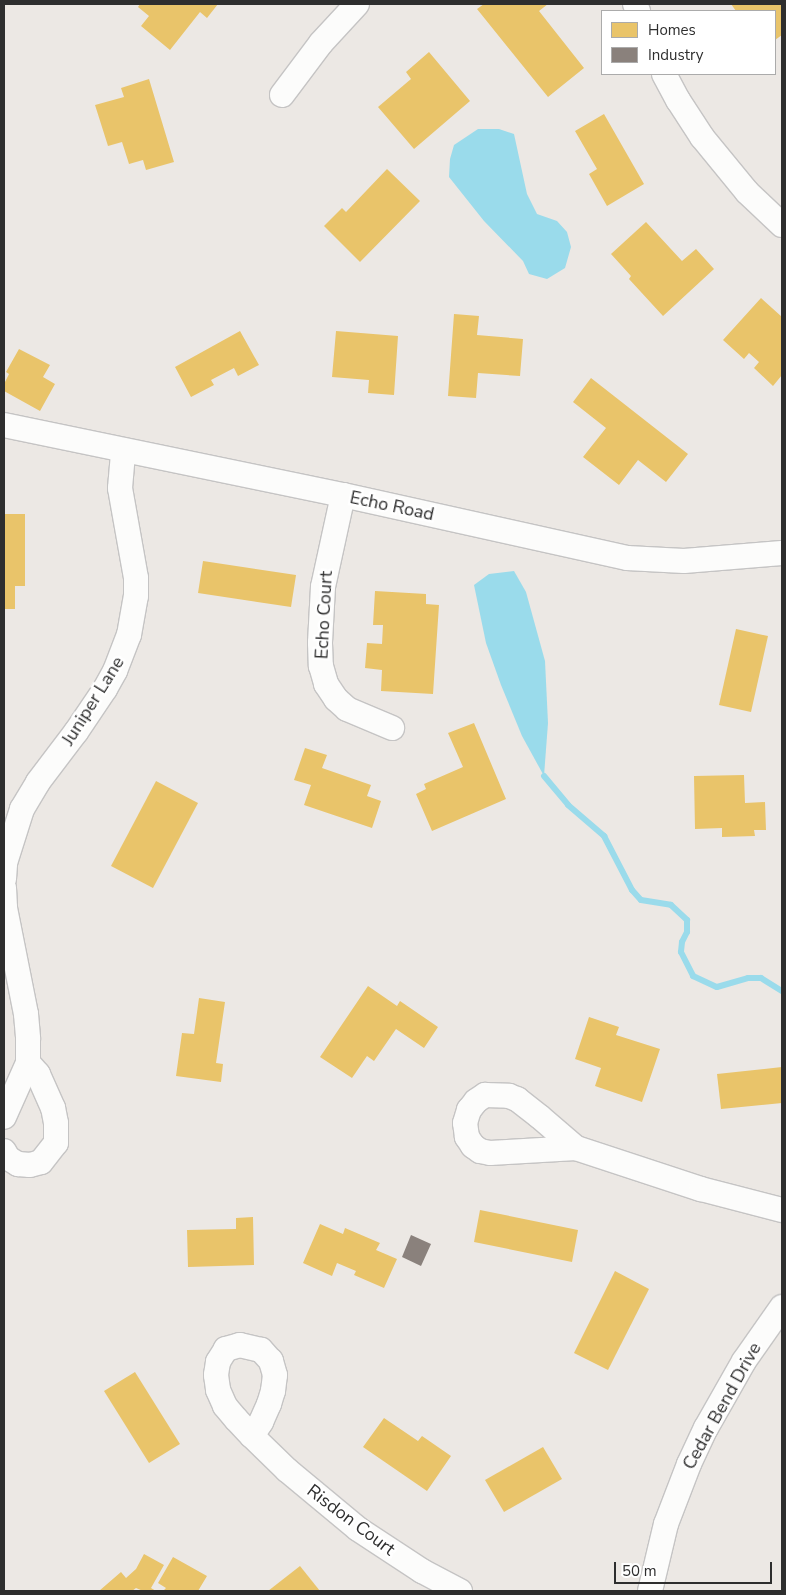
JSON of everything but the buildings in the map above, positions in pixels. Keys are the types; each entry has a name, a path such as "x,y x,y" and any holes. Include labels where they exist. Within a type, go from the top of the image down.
{"street":[{"path":"282,95 322,44 357,4"},
{"path":"665,75 678,100 708,145 747,192 782,225"},
{"name":"Echo Road","path":"4,425 343,495 627,558 684,561 782,552"},
{"name":"Juniper Lane","path":"4,879 5,863 22,809 38,782 76,732 115,672 129,635 136,596 136,578 120,488 123,450"},
{"name":"Echo Court","path":"343,495 323,587 320,643 321,666 326,684 336,699 347,709 392,728"},
{"path":"4,888 5,908 26,1014 28,1063 4,1117"},
{"path":"4,1151 8,1158 18,1164 30,1165 41,1162 56,1143 57,1134 53,1108 38,1074 28,1063"},
{"path":"576,1148 701,1189 782,1210"},
{"name":"Cedar Bend Drive","path":"650,1591 666,1524 689,1464 706,1428 744,1360 781,1305"},
{"name":"Risdon Court","path":"252,1436 321,1501 358,1529 422,1571 460,1591"}],"water":[{"path":"478,129 499,129 514,134 527,194 537,214 557,221 567,232 571,247 565,268 547,279 529,274 523,261 484,221 449,177 450,159 454,145"},
{"path":"514,571 526,592 545,661 548,723 544,776 522,736 501,685 486,643 474,585 489,574"}],"waterway":[{"path":"544,776 568,805 604,836 632,890 641,900 671,905 687,920 687,932 682,942 681,952 693,976 717,987 748,978 761,978 782,991"}]}
